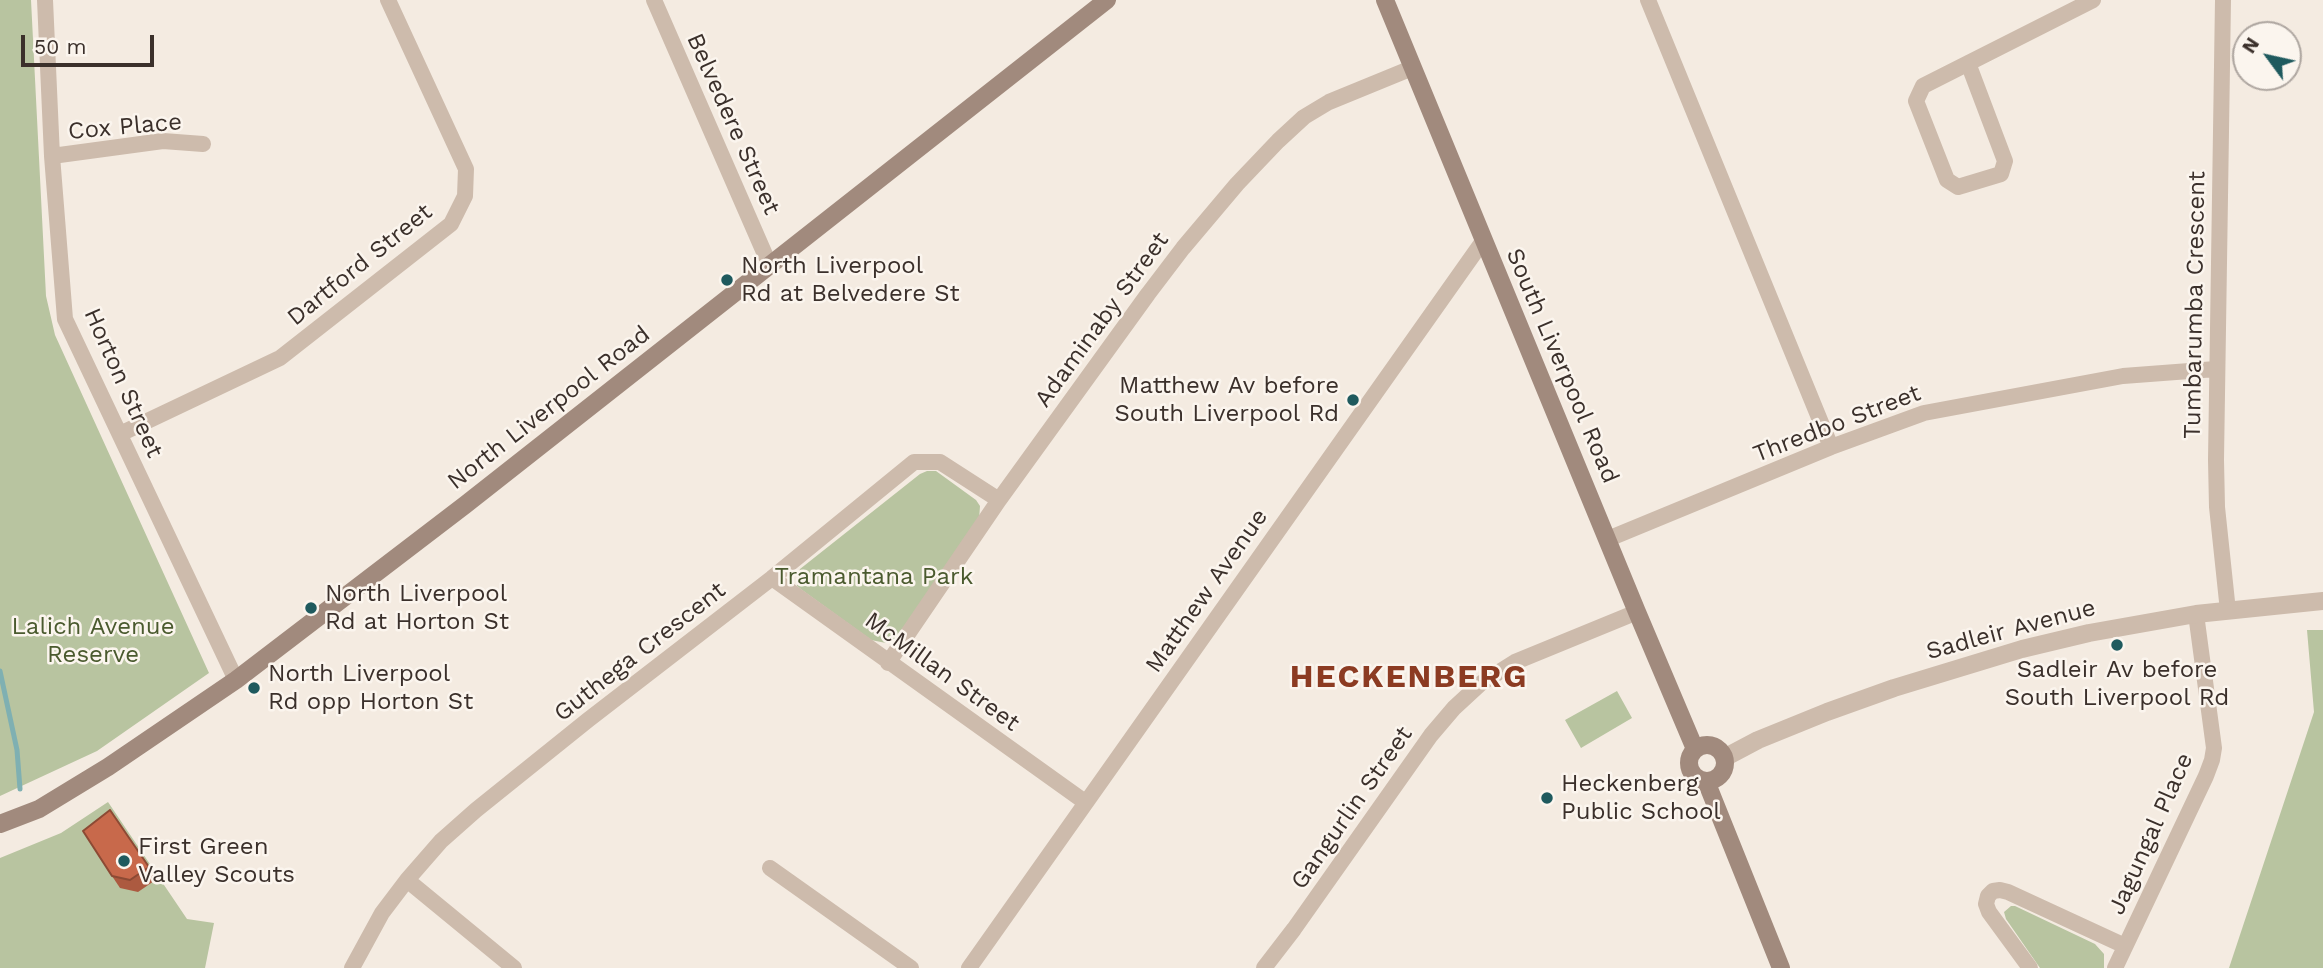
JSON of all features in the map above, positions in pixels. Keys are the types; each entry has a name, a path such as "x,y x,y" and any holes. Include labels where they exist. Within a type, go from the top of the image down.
{"main road":[{"name":"North Liverpool Road","path":"0,824 39,809 108,767 236,680 465,505 1107,0"},
{"name":"South Liverpool Road","path":"1385,0 1695,749"},
{"path":"1708,745 1719,750 1724,758 1723,771 1719,776 1706,781 1695,777 1691,772 1689,759 1695,749 1708,745"},
{"path":"1706,781 1782,968"}],"street":[{"name":"Horton Street","path":"45,0 52,156 65,319 236,680"},
{"name":"Dartford Street","path":"120,434 280,358 451,224 465,196 466,169 388,0"},
{"path":"1648,0 1831,447"},
{"path":"1968,63 2004,161 2001,174 1958,187 1947,180 1916,101 1923,86 1968,63 2093,0"},
{"name":"Tumbarumba Crescent","path":"2223,0 2216,369 2217,508 2228,611"},
{"name":"Belvedere Street","path":"658,1 771,266"},
{"name":"Adaminaby Street","path":"888,663 999,500 1183,248 1237,184 1304,117 1329,102 1412,68"},
{"name":"Cox Place","path":"52,156 163,141 203,144"},
{"name":"Matthew Avenue","path":"970,968 1483,241"},
{"name":"Thredbo Street","path":"1608,539 1831,447 1924,412 2123,376 2216,369"},
{"name":"Guthega Crescent","path":"352,968 382,913 441,841 588,720 772,578 914,462 940,462 999,500"},
{"name":"McMillan Street","path":"772,578 1085,802"},
{"name":"Sadleir Avenue","path":"1724,758 1758,740 1827,712 2022,649 2196,614 2323,601"},
{"name":"Gangurlin Street","path":"1264,968 1431,735 1454,708 1480,684 1515,662 1637,612"},
{"name":"Jagungal Place","path":"2115,968 2212,760 2214,748 2196,614"},
{"path":"770,867 911,968"},
{"path":"407,880 514,968"},
{"name":"Jagungal Place","path":"2029,968 1989,912 1986,904 1993,891 2008,892 2125,946"}],"green space":[{"name":"Lalich Avenue Reserve","path":"0,0 31,0 46,296 55,335 209,673 97,751 0,796"},
{"name":"Tramantana Park","path":"927,471 936,471 976,500 980,506 979,520 896,638 886,643 871,640 797,586 797,578 800,569"},
{"path":"2307,630 2323,630 2323,968 2229,968 2314,712"},
{"path":"1617,691 1632,718 1581,748 1565,720"},
{"path":"108,802 187,919 214,923 205,968 0,968 0,858 61,833"},
{"path":"2011,906 2095,944 2104,954 2104,968 2040,968 2006,919 2004,912"}],"building":[{"name":"First Green Valley Scouts","path":"110,810 149,867 130,880 112,876 83,831"}],"waterway":[{"path":"0,671 17,750 20,789"}],"place":[{"name":"North Liverpool Rd at Belvedere St","path":"727,280"},
{"name":"Matthew Av before South Liverpool Rd","path":"1353,400"},
{"name":"North Liverpool Rd at Horton St","path":"311,608"},
{"name":"Sadleir Av before South Liverpool Rd","path":"2117,645"},
{"name":"North Liverpool Rd opp Horton St","path":"254,688"},
{"name":"Heckenberg Public School","path":"1547,798"},
{"name":"First Green Valley Scouts","path":"124,861"}],"district":[{"name":"HECKENBERG","path":"1409,678"}]}
